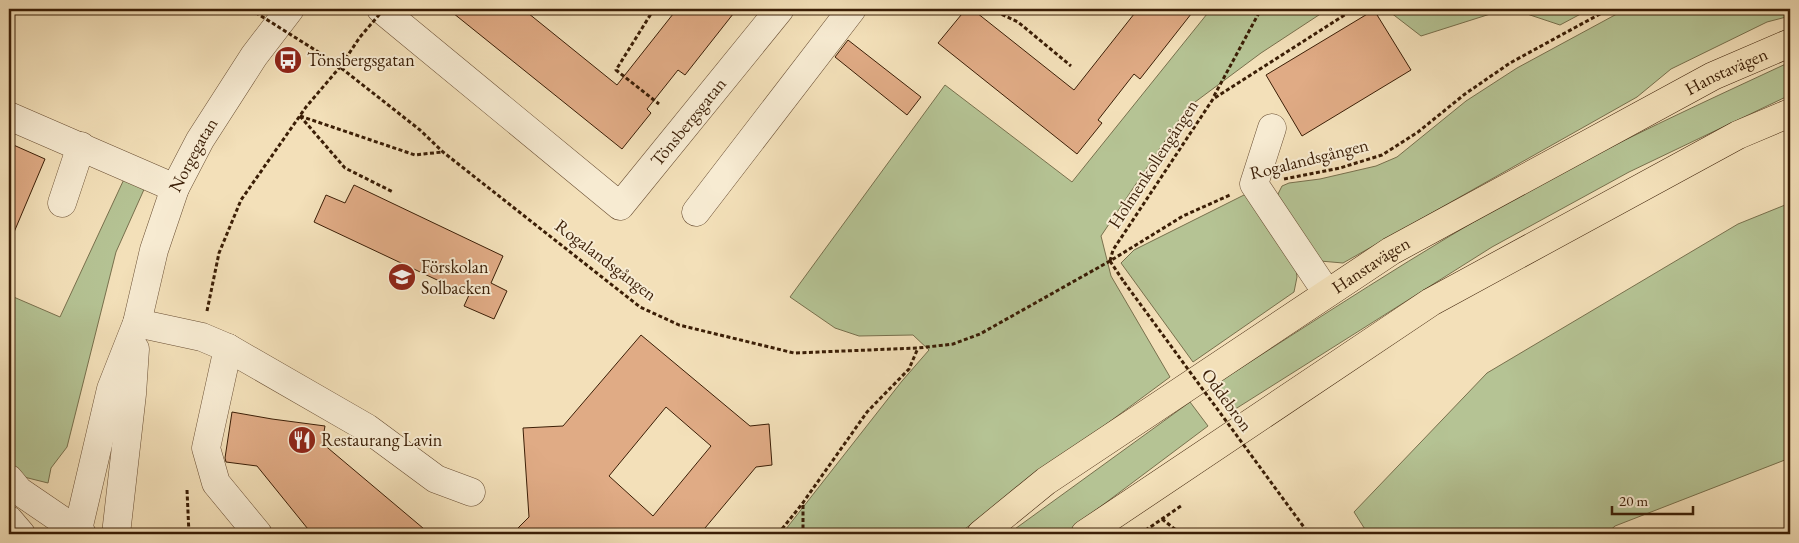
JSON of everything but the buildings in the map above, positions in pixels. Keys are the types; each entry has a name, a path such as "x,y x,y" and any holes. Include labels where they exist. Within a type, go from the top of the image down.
{"main road":[{"name":"Hanstavägen","path":"981,534 1046,481 1391,251 1704,81 1790,43"},
{"path":"1085,534 1431,302 1738,135 1790,113"}],"street":[{"name":"Norgegatan","path":"79,533 111,389 137,322 154,250 176,188 200,140 254,56 290,9"},
{"name":"Tönsbergsgatan","path":"383,9 620,206 780,9"},
{"path":"696,212 852,9"},
{"path":"9,116 176,188"},
{"path":"1272,128 1254,184 1327,293"},
{"path":"62,203 81,146"},
{"name":"Norgegatan","path":"116,534 132,394 137,322"},
{"path":"137,322 202,337 228,348 367,428 436,478 471,492"},
{"path":"228,348 206,448 216,483 258,534"},
{"path":"9,479 18,491 79,533"},
{"path":"9,520 21,534"}],"path":[{"name":"Rogalandsgången","path":"250,9 331,60 420,130 443,152 640,306 679,325 794,353 918,348 953,344 980,334 1110,261 1183,216 1254,184 1340,168 1382,155 1418,132 1465,94 1510,62 1609,9"},
{"path":"306,107 340,67 360,37 383,9"},
{"path":"654,9 616,70 659,104"},
{"path":"990,9 1018,22 1072,66"},
{"path":"1213,99 1261,9"},
{"name":"Holmenkollengången","path":"1110,261 1113,250 1213,99 1354,9"},
{"path":"393,192 345,168 300,116 416,155 443,152"},
{"name":"Oddebron","path":"1110,261 1309,534"},
{"path":"778,534 802,504 867,412 909,368 918,348"},
{"path":"1250,457 1258,451"},
{"path":"1140,534 1186,502"},
{"path":"802,504 803,534"},
{"path":"1162,519 1181,534"}],"green space":[{"path":"1211,9 1328,9 1261,53 1187,108 1101,236 1111,276 1170,377 958,534 782,534 902,381 929,350 913,335 859,336 835,328 790,297 945,85 1072,182"},
{"path":"1386,9 1506,9 1421,36"},
{"path":"1512,9 1590,9 1560,25"},
{"path":"1626,9 1790,9 1790,16 1767,22 1671,69 1637,97 1343,263 1320,261 1278,206 1278,194 1282,186 1289,183 1320,179 1376,166 1397,157 1466,101 1517,68"},
{"path":"1790,62 1790,95 1629,172 1492,247 1229,413 1211,387 1408,261 1488,213 1626,140"},
{"path":"125,177 146,185 116,252 67,447 51,468 48,483 20,476 9,461 9,295 60,317"},
{"path":"1244,195 1254,196 1295,261 1297,277 1294,292 1193,362 1121,263 1134,250"},
{"path":"1790,203 1790,458 1615,526 1606,534 1368,534 1354,512 1487,373 1738,224"},
{"path":"1190,402 1208,426 1064,534 1008,534"}],"place":[{"name":"Tönsbergsgatan","path":"288,60"},
{"name":"Förskolan Solbacken","path":"402,277"},
{"name":"Restaurang Lavin","path":"302,440"}]}
